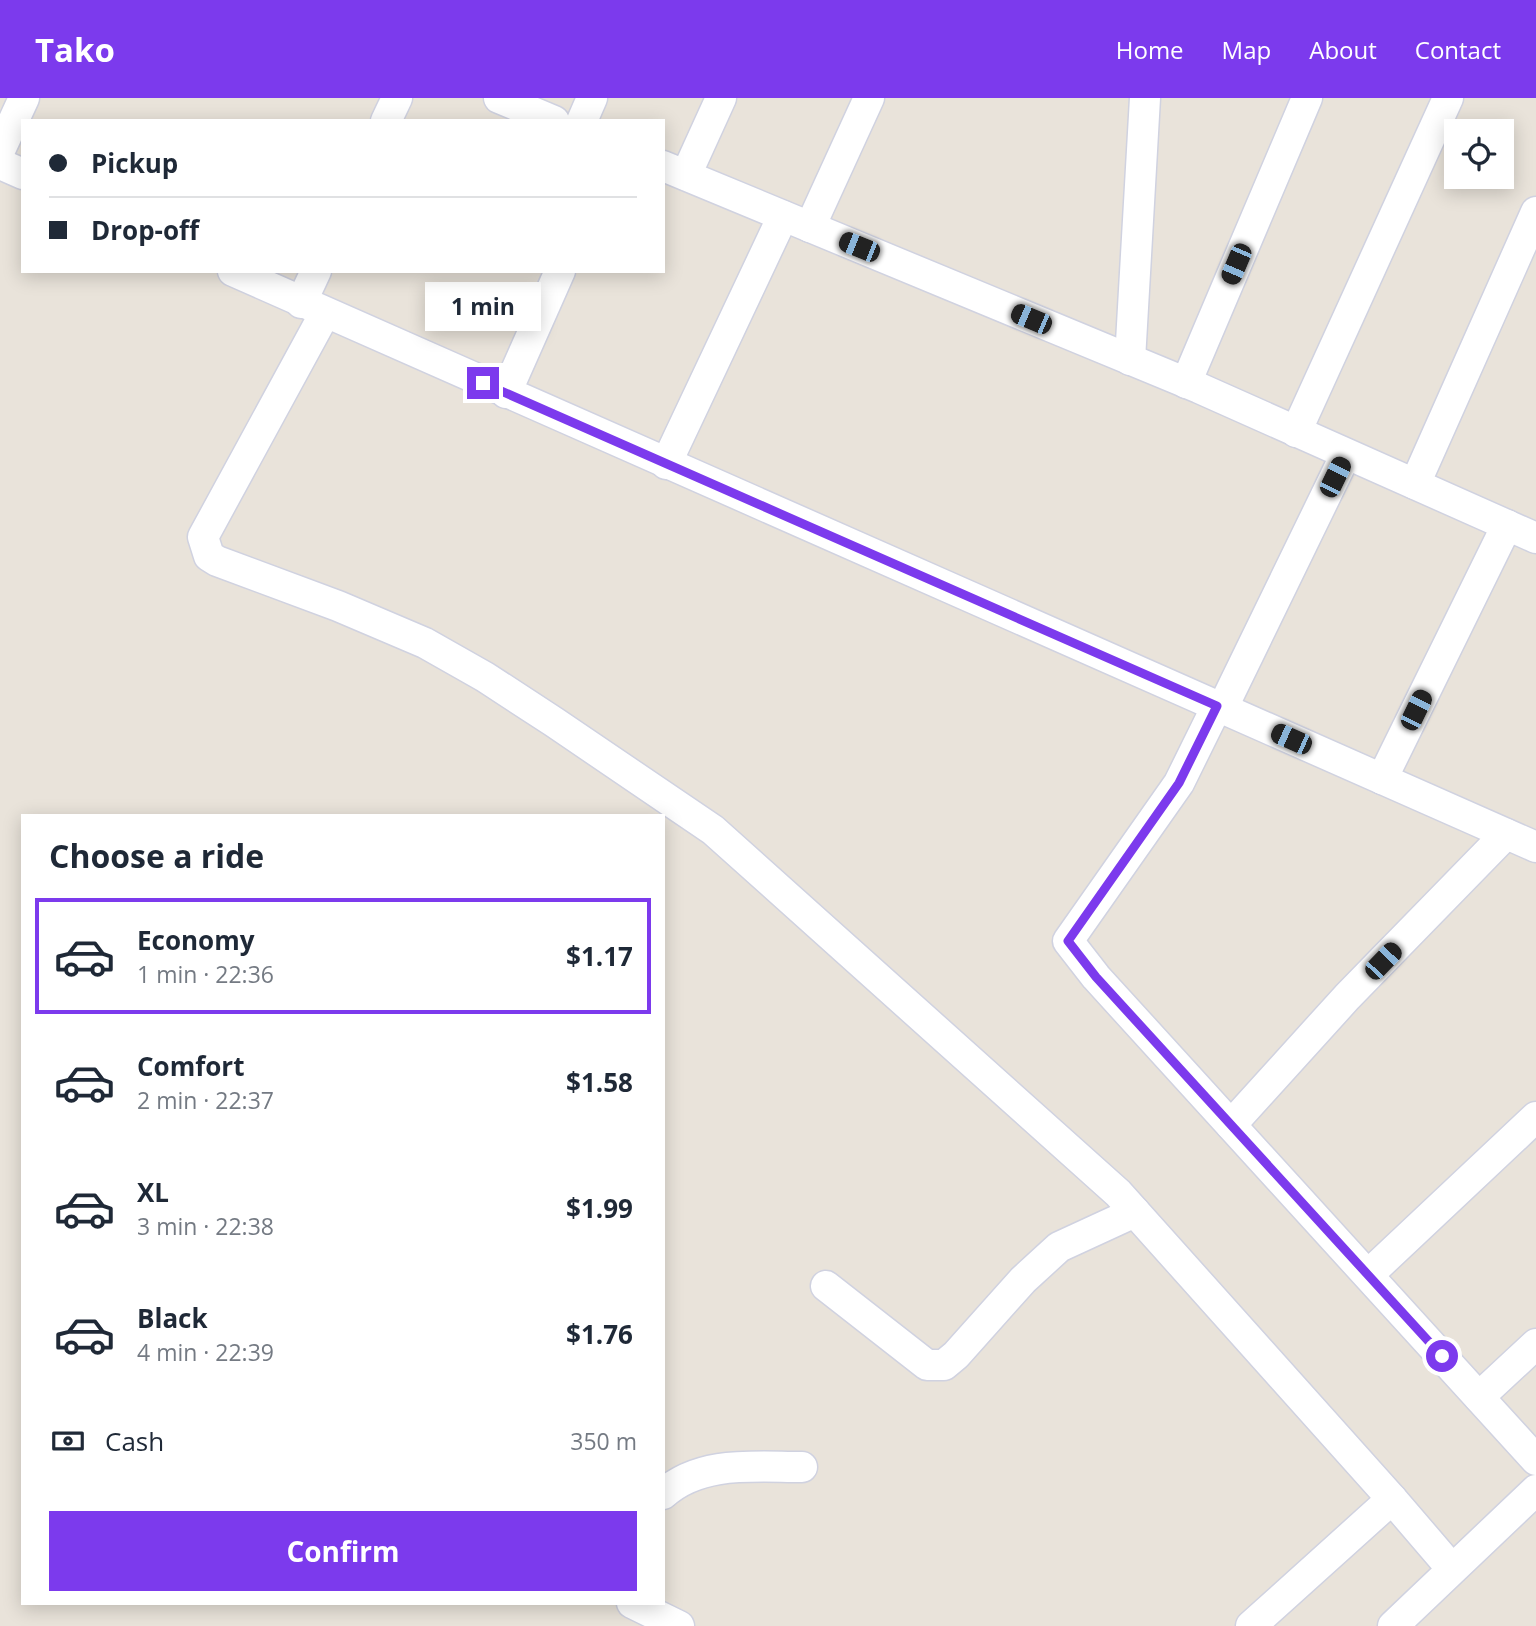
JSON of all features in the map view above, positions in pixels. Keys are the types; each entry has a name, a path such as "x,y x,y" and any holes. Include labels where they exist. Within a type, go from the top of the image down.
{"street":[{"path":"0,150 24,98"},
{"path":"387,119 397,98"},
{"path":"499,98 549,119"},
{"path":"583,119 592,98"},
{"path":"721,98 675,171 1186,383 1528,531 1382,779"},
{"path":"666,464 797,221 869,98"},
{"path":"1130,360 1145,98"},
{"path":"1186,383 1307,98"},
{"path":"1296,432 1448,98"},
{"path":"0,164 21,173"},
{"path":"1415,484 1536,212"},
{"path":"237,273 1536,847"},
{"path":"316,273 313,308 203,537 209,556 425,643 485,677 713,830 1118,1193 1452,1569"},
{"path":"506,393 559,273"},
{"path":"1346,454 1220,708 1179,783 1068,941 1096,977 1536,1460"},
{"path":"1231,1125 1347,997 1506,834"},
{"path":"1368,1275 1536,1117"},
{"path":"826,1286 927,1365 944,1365 1030,1273 1059,1247 1135,1212"},
{"path":"1479,1397 1536,1345"},
{"path":"665,1493 694,1475 734,1466 802,1468"},
{"path":"1394,1626 1536,1490"},
{"path":"1251,1626 1392,1499"},
{"path":"636,1605 679,1626"}],"route":[{"path":"483,383 1217,706 1179,783 1068,941 1096,977 1442,1356"}]}
